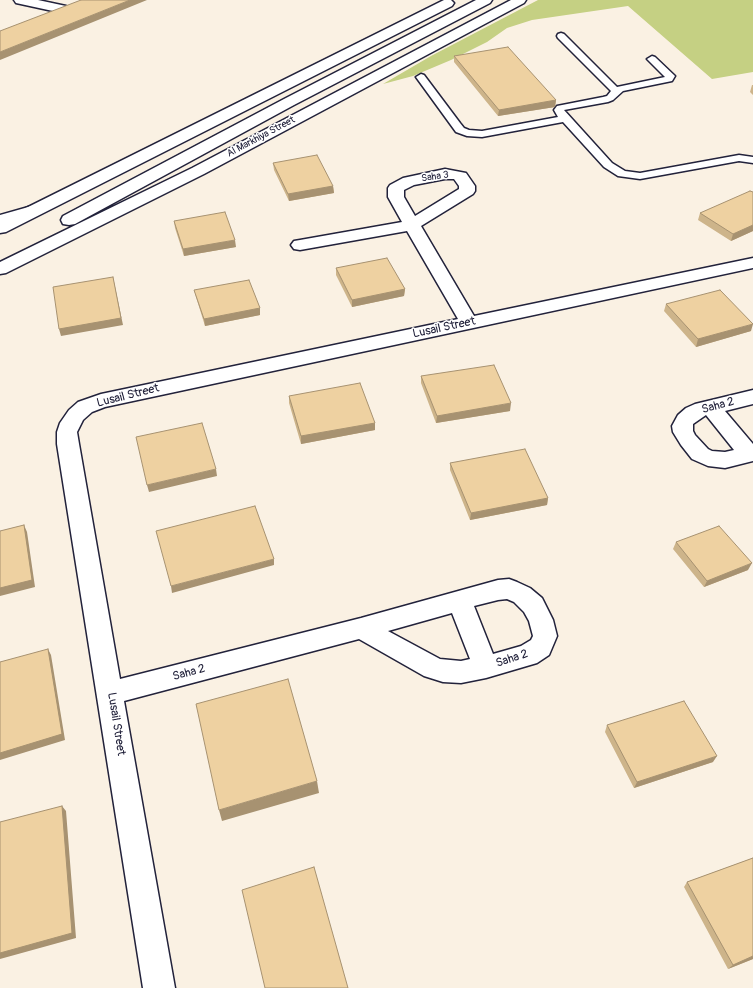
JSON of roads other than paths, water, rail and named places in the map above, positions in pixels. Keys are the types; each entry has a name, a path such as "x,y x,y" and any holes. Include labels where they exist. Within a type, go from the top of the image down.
{"main road":[{"path":"20,0 68,7 42,17"},
{"path":"0,228 454,0"},
{"path":"0,263 37,238 114,194 486,0"},
{"name":"Al Markhiya Street","path":"0,269 198,171 520,0"},
{"path":"0,220 35,210"},
{"path":"300,245 412,225 469,322"},
{"name":"Lusail Street","path":"159,988 111,693 67,438 70,423 76,415 85,407 101,401 753,263"},
{"name":"Saha 2","path":"751,454 725,460 708,458 700,454 691,444 683,432 682,426 685,420 693,413 753,397"},
{"path":"711,407 751,454"},
{"name":"Saha 2","path":"111,693 361,628 498,590 509,589 522,595 532,605 541,620 546,636 540,647 528,655 486,667 460,672 443,671 433,668 361,628"},
{"path":"460,601 486,667"}],"lane":[{"path":"562,36 616,91"},
{"path":"652,59 670,76 669,79 616,91 610,98 604,100 561,108 559,110 560,113 608,165 622,174 640,176 725,160 745,158 753,160"},
{"path":"421,77 460,130 467,133 482,134 565,119"}]}
